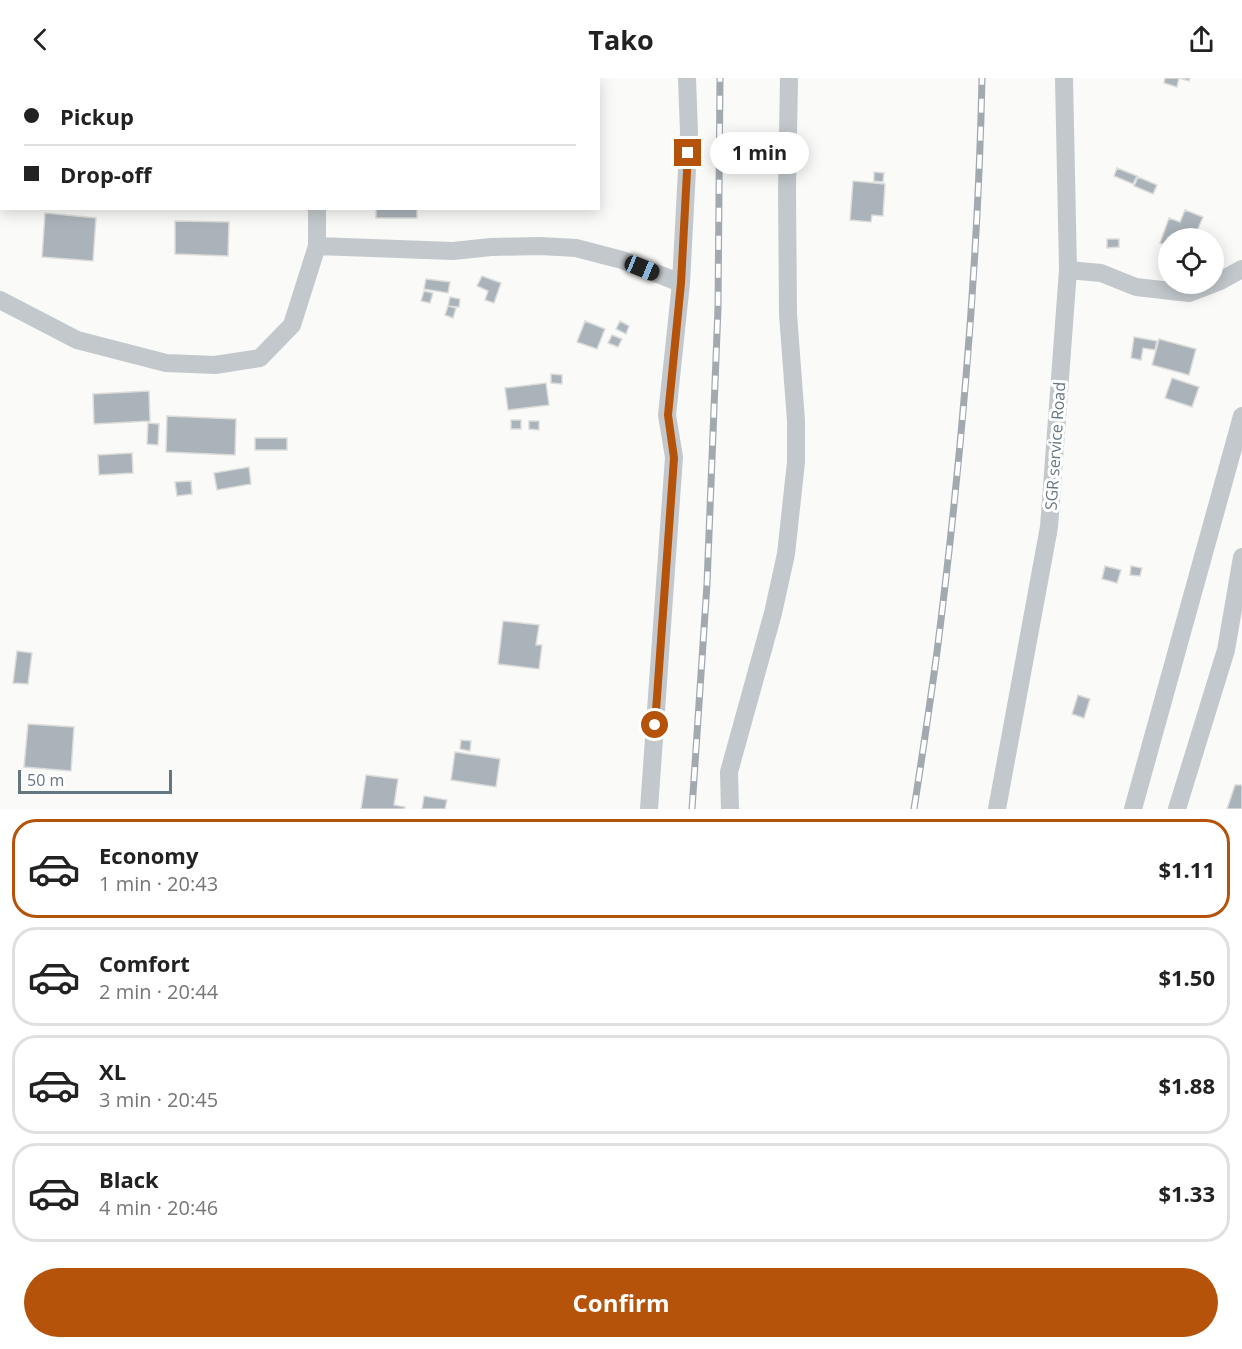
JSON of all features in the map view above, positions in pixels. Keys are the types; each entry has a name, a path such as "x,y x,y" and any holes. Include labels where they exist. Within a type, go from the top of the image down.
{"street":[{"path":"649,809 674,458 668,415 681,283 689,132 687,78"},
{"path":"730,809 729,772 774,613 786,554 796,462 796,421 788,314 789,78"},
{"name":"SGR service Road","path":"998,809 1049,527 1068,270 1064,78"},
{"path":"0,300 77,340 166,363 215,365 260,358 292,325 317,246 317,210"},
{"path":"317,246 453,251 491,247 576,248 622,260 681,283"},
{"path":"1068,270 1101,273 1136,287 1189,293 1220,281 1242,269"},
{"path":"1133,809 1242,416"},
{"path":"1177,809 1226,650 1242,557"}],"building":[{"path":"1165,78 1179,78 1177,87 1164,83"},
{"path":"1117,168 1137,176 1133,184 1114,176"},
{"path":"874,172 884,173 883,182 874,181"},
{"path":"1138,177 1157,185 1153,194 1134,186"},
{"path":"853,181 885,184 883,216 872,215 871,222 850,220"},
{"path":"376,210 417,210 417,218 376,218"},
{"path":"1185,210 1203,217 1198,228 1165,228 1169,218 1180,222"},
{"path":"45,213 96,218 93,261 42,257"},
{"path":"175,221 229,222 228,256 175,254"},
{"path":"1107,239 1119,239 1119,247 1107,248"},
{"path":"482,276 501,283 494,303 485,300 488,291 477,286"},
{"path":"426,279 450,282 448,293 424,289"},
{"path":"424,291 433,293 430,303 421,301"},
{"path":"450,297 460,299 459,307 448,306"},
{"path":"448,306 456,308 453,318 445,315"},
{"path":"585,321 605,329 597,349 577,342"},
{"path":"620,321 629,326 626,334 616,329"},
{"path":"612,335 622,339 618,347 608,343"},
{"path":"1134,337 1157,341 1155,350 1143,348 1141,360 1131,358"},
{"path":"1159,339 1196,349 1189,375 1152,365"},
{"path":"551,374 562,375 562,384 551,383"},
{"path":"1172,378 1199,387 1192,407 1165,398"},
{"path":"546,383 549,405 508,410 505,388"},
{"path":"149,391 150,421 94,424 93,394"},
{"path":"167,416 236,419 235,455 166,452"},
{"path":"511,420 521,420 521,429 511,429"},
{"path":"529,421 539,421 539,430 529,429"},
{"path":"148,423 159,424 158,445 147,444"},
{"path":"255,438 287,438 287,450 255,450"},
{"path":"132,453 133,473 99,475 98,455"},
{"path":"249,467 251,484 217,490 214,473"},
{"path":"191,481 192,494 177,496 175,482"},
{"path":"1105,566 1121,570 1117,583 1102,579"},
{"path":"1131,566 1142,568 1140,576 1130,575"},
{"path":"503,621 539,625 536,645 542,645 539,669 498,664"},
{"path":"17,651 32,653 28,684 13,683"},
{"path":"1078,695 1090,699 1084,718 1072,714"},
{"path":"28,724 74,727 71,771 24,767"},
{"path":"461,740 471,741 470,751 460,749"},
{"path":"455,752 500,759 496,787 451,780"},
{"path":"366,775 398,779 394,805 405,807 404,809 361,809"},
{"path":"1235,785 1242,785 1242,809 1227,809"},
{"path":"424,796 447,800 445,809 422,809"}],"railway":[{"path":"692,809 707,584 718,308 720,78"},
{"path":"914,809 937,652 961,438 977,222 982,78"}],"route":[{"path":"655,725 674,458 668,415 681,283 688,153"}]}
